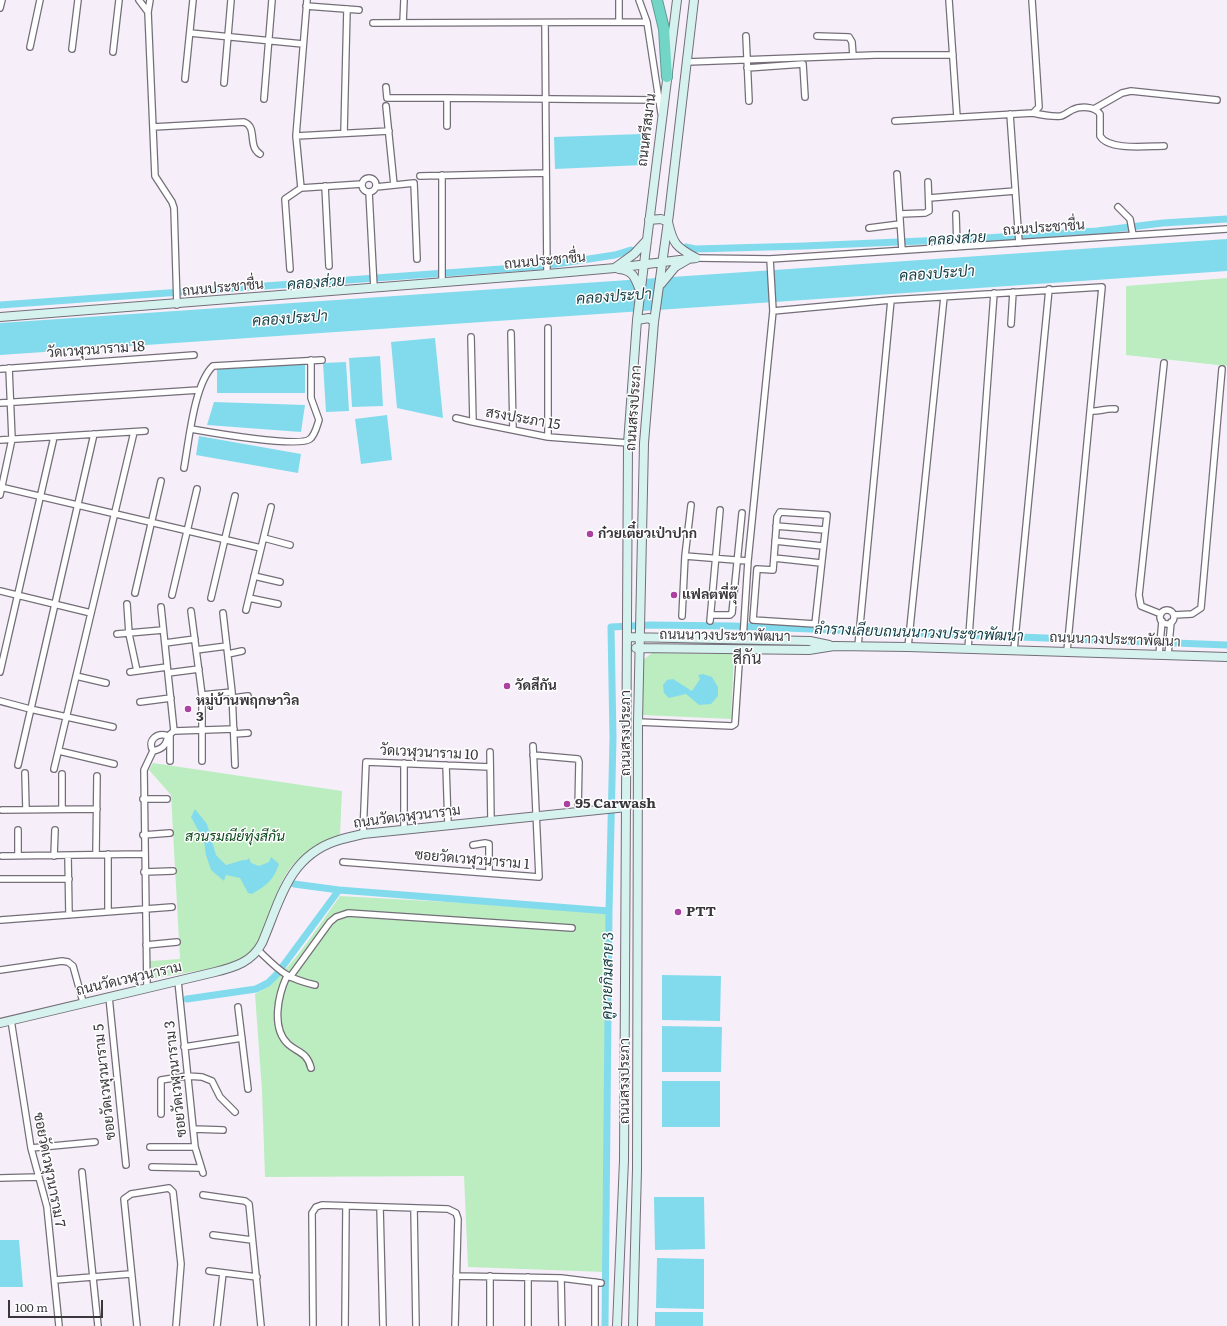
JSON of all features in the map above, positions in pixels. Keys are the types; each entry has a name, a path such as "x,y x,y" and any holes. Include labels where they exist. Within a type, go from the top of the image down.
{"highway":[{"path":"657,0 664,29 667,77"}],"main road":[{"name":"ถนนศรีสมาน","path":"644,263 677,0"},
{"path":"662,261 668,222 694,0"},
{"path":"649,220 661,218 668,222 672,239 677,247 696,258"},
{"path":"615,268 634,254 647,240"},
{"path":"663,276 684,262 696,258"},
{"name":"ถนนประชาชื่น","path":"0,317 374,287 547,268 615,268 644,263 696,258"},
{"name":"ถนนสรงประภา","path":"633,1326 637,1160 638,722 644,443 654,322 659,287 663,276 662,261"},
{"path":"615,268 628,270 639,277 644,263"},
{"name":"ถนนสรงประภา","path":"617,1326 624,1160 622,807 628,648 628,443 640,291 639,277"},
{"path":"637,316 649,318 654,322"},
{"path":"628,534 642,534"},
{"name":"ถนนนาวงประชาพัฒนา","path":"628,634 640,633 810,641 834,646"},
{"name":"ถนนนาวงประชาพัฒนา","path":"628,648 810,650 834,646 968,649 1014,647 1067,648 1163,655 1227,657"},
{"name":"ถนนวัดเวฬุวนาราม","path":"0,1022 178,981 236,966 248,960 258,950 289,877 300,863 318,850 336,841 363,834 622,807"},
{"path":"624,1160 637,1160"}],"street":[{"path":"0,8 2,0"},
{"path":"30,47 40,0"},
{"path":"72,49 78,0"},
{"path":"113,52 119,0"},
{"path":"139,0 148,12"},
{"path":"150,0 148,12 155,176 172,202 174,208 177,304"},
{"path":"185,79 193,0"},
{"path":"224,83 231,0"},
{"path":"264,98 272,0"},
{"path":"403,23 404,0"},
{"path":"619,0 619,22"},
{"path":"639,0 647,22 662,118"},
{"path":"949,0 957,117"},
{"path":"1032,0 1039,107 1033,113"},
{"path":"301,188 296,136 307,3 359,10"},
{"path":"344,133 347,9"},
{"path":"374,23 647,22"},
{"path":"545,23 547,268"},
{"path":"190,33 303,44"},
{"path":"746,36 749,101"},
{"path":"817,36 849,37 852,42 853,56"},
{"path":"687,62 853,56 953,56"},
{"path":"747,68 803,64 805,97"},
{"path":"386,87 387,98 658,100"},
{"path":"1094,109 1122,93 1131,91 1217,100"},
{"path":"447,98 447,126"},
{"path":"386,106 394,185"},
{"path":"895,121 1033,113 1056,116 1063,115 1072,110 1088,107 1094,109 1100,114 1100,136 1106,143 1124,146 1164,146"},
{"path":"1010,114 1019,238"},
{"path":"153,127 244,122 251,128 254,147 260,154"},
{"path":"296,136 389,130"},
{"path":"420,176 546,172"},
{"path":"896,174 902,248"},
{"path":"442,175 442,280"},
{"path":"290,269 285,199 301,188 362,184 366,179 370,178 376,182 376,187"},
{"path":"900,214 928,212 930,208 928,182"},
{"path":"369,192 373,191 376,187 414,183 417,259"},
{"path":"362,184 365,190 369,192"},
{"path":"324,186 329,266"},
{"path":"929,198 1015,191"},
{"path":"369,192 374,287"},
{"path":"1118,207 1128,215 1132,230"},
{"path":"956,214 957,242"},
{"path":"869,228 900,224"},
{"name":"ถนนประชาชื่น","path":"696,258 770,259 957,242 1132,230 1227,229"},
{"path":"743,638 748,561 773,311 770,259"},
{"path":"773,311 891,300 1101,286 1102,289 1091,411 1067,648"},
{"path":"1014,647 1049,289"},
{"path":"1011,324 1013,292"},
{"path":"968,649 994,293"},
{"path":"908,647 944,297"},
{"path":"858,646 891,300"},
{"path":"548,328 548,437"},
{"path":"511,333 513,430"},
{"name":"สรงประภา 15","path":"471,338 473,422 548,437 628,443"},
{"name":"วัดเวฬุวนาราม 18","path":"0,369 194,355"},
{"path":"191,429 280,441 301,442 309,440 314,434 319,420 311,398 310,360"},
{"path":"184,468 199,390 206,372 213,366 322,360"},
{"path":"1161,614 1141,606 1139,595 1164,363"},
{"path":"0,495 12,439 9,368"},
{"path":"1161,614 1168,610 1174,615 1192,614 1201,608 1222,369"},
{"path":"0,403 199,390"},
{"path":"1091,411 1099,412 1107,408 1115,409"},
{"path":"456,418 473,422"},
{"path":"0,440 145,431"},
{"path":"54,769 134,432"},
{"path":"18,765 94,434"},
{"path":"0,672 54,437"},
{"path":"136,593 161,481"},
{"path":"1,487 261,548"},
{"path":"172,596 197,489"},
{"path":"211,598 235,496"},
{"path":"682,616 691,505"},
{"path":"246,610 272,507"},
{"path":"710,621 720,510"},
{"path":"782,512 827,515 815,624 753,620 757,570 773,570 776,526 778,514 782,512"},
{"path":"710,614 730,615 732,613 742,513"},
{"path":"776,526 825,530"},
{"path":"264,538 290,545"},
{"path":"775,541 823,546"},
{"path":"686,556 748,561"},
{"path":"774,558 821,563"},
{"path":"254,576 280,582"},
{"path":"0,591 91,613"},
{"path":"249,598 278,604"},
{"path":"127,604 129,634 137,671"},
{"path":"161,607 171,698 170,761"},
{"path":"191,611 202,695 202,761"},
{"path":"222,613 232,695 235,766"},
{"path":"1161,614 1162,621 1160,644 1163,655"},
{"path":"1163,655 1168,645 1171,622 1174,615"},
{"path":"1162,621 1166,624 1171,622"},
{"path":"117,634 163,630"},
{"path":"165,643 195,639"},
{"path":"196,650 227,646"},
{"path":"638,722 732,726 735,724 740,649"},
{"path":"228,654 242,651"},
{"path":"130,672 199,669"},
{"path":"76,676 106,683"},
{"path":"202,695 248,696"},
{"path":"140,702 171,698"},
{"path":"0,700 30,709 113,727"},
{"path":"147,988 143,799 144,770 152,753 150,746 152,740 161,734 202,731 234,731 248,733"},
{"path":"152,753 160,750 164,746 171,734"},
{"path":"533,746 536,816"},
{"path":"59,750 114,764"},
{"path":"490,752 491,821"},
{"path":"533,755 578,758 578,812"},
{"name":"วัดเวฬุวนาราม 10","path":"363,834 366,762 490,768"},
{"path":"404,763 404,830"},
{"path":"446,765 448,825"},
{"path":"25,773 26,809"},
{"path":"62,774 62,809"},
{"path":"96,854 97,776"},
{"path":"143,799 167,799"},
{"path":"2,810 97,809"},
{"name":"ซอยวัดเวฬุวนาราม 1","path":"343,862 538,877 536,816"},
{"path":"18,830 18,856"},
{"path":"54,856 55,830"},
{"path":"143,835 170,833"},
{"path":"472,845 489,844 489,873"},
{"path":"108,854 108,912"},
{"path":"2,856 144,854"},
{"path":"68,856 69,915"},
{"path":"144,872 173,871"},
{"path":"1,880 69,878"},
{"path":"1,920 172,907"},
{"path":"311,1068 306,1056 298,1049 289,1045 282,1037 278,1020 278,1005 287,976 330,922 336,917 348,913 572,928"},
{"path":"146,945 177,942"},
{"path":"258,950 272,965 287,976 315,985"},
{"path":"0,970 62,961 68,962 73,966 83,1002"},
{"name":"ซอยวัดเวฬุวนาราม 3","path":"152,1167 201,1170 195,1147 178,981"},
{"name":"ซอยวัดเวฬุวนาราม 5","path":"108,997 126,1165"},
{"path":"238,1007 248,1089"},
{"name":"ซอยวัดเวฬุวนาราม 7","path":"11,1020 31,1148 47,1207 59,1326"},
{"path":"184,1047 242,1038"},
{"path":"161,1114 161,1080 187,1076 202,1077 212,1081 220,1097 235,1112"},
{"path":"193,1129 223,1130"},
{"path":"31,1148 95,1142"},
{"path":"150,1147 195,1147"},
{"path":"82,1172 98,1326"},
{"path":"0,1178 38,1177"},
{"path":"136,1326 124,1199 131,1194 169,1188 173,1192 181,1264 176,1326"},
{"path":"203,1195 245,1201 249,1204 257,1277 260,1324"},
{"path":"314,1326 312,1213 316,1207 322,1206 448,1209 456,1213 458,1219 455,1326"},
{"path":"345,1326 346,1206"},
{"path":"380,1207 383,1326"},
{"path":"414,1208 416,1326"},
{"path":"213,1235 252,1240"},
{"path":"209,1271 257,1277"},
{"path":"217,1326 223,1273"},
{"path":"55,1280 130,1274"},
{"path":"456,1276 562,1278 601,1283"},
{"path":"490,1276 490,1326"},
{"path":"528,1277 528,1326"},
{"path":"562,1278 562,1326"},
{"path":"595,1282 595,1326"}],"green space":[{"path":"1227,278 1227,366 1126,355 1126,286"},
{"path":"652,653 734,654 731,719 642,715 643,660"},
{"name":"สวนรมณีย์ทุ่งสีกัน","path":"153,763 342,791 340,835 309,851 298,859 290,869 283,879 261,937 250,954 239,961 229,964 151,979 150,961 180,959 171,795 149,770"},
{"path":"340,896 609,911 605,1272 468,1267 464,1176 265,1177 262,1091 255,994 278,977 289,965 301,951"}],"water":[{"path":"641,134 643,165 555,169 554,137"},
{"name":"คลองประปา","path":"1227,239 1227,271 0,355 0,323"},
{"path":"435,338 443,418 397,408 391,342"},
{"path":"380,356 383,406 352,407 349,358"},
{"path":"346,362 349,411 326,412 323,363"},
{"path":"305,365 305,393 217,393 217,366"},
{"path":"214,402 305,405 301,432 207,425"},
{"path":"387,415 392,460 361,464 355,419"},
{"path":"199,436 301,454 298,473 196,455"},
{"path":"703,674 712,677 718,687 718,696 711,704 699,705 686,694 669,698 664,693 663,685 667,680 673,679 692,691 700,679 698,675"},
{"path":"195,809 207,824 216,855 226,865 247,860 249,858 251,863 259,866 269,862 271,857 279,864 272,879 252,894 248,893 240,878 226,875 224,881 211,870 206,855 204,841 191,817"},
{"path":"662,975 721,976 720,1021 662,1020"},
{"path":"662,1026 722,1027 721,1072 662,1072"},
{"path":"662,1081 720,1081 720,1127 662,1127"},
{"path":"654,1197 704,1197 705,1249 655,1250"},
{"path":"0,1240 19,1240 23,1287 0,1287"},
{"path":"657,1258 704,1259 704,1309 656,1308"},
{"path":"655,1312 703,1312 703,1326 655,1326"}],"waterway":[{"name":"คลองส่วย","path":"686,247 695,249 804,246 969,239 1097,231 1163,223 1227,219"},
{"name":"คลองส่วย","path":"0,305 543,266 615,255 631,250"},
{"name":"คูนายกิมสาย 3","path":"605,1326 609,911 613,738 611,627 651,625 733,626 1227,645"},
{"path":"294,884 339,890"},
{"path":"187,999 256,989 268,983 277,974 339,890 609,911"}],"place":[{"name":"ก๋วยเตี๋ยวเป่าปาก","path":"590,534"},
{"name":"แฟลตพี่ตุ๊","path":"674,595"},
{"name":"วัดสีกัน","path":"507,686"},
{"name":"หมู่บ้านพฤกษาวิล 3","path":"188,709"},
{"name":"95 Carwash","path":"567,804"},
{"name":"PTT","path":"678,912"}],"district":[{"name":"สีกัน","path":"747,659"}],"water label":[{"name":"ลำรางเลียบถนนนาวงประชาพัฒนา","path":"919,633"}]}
